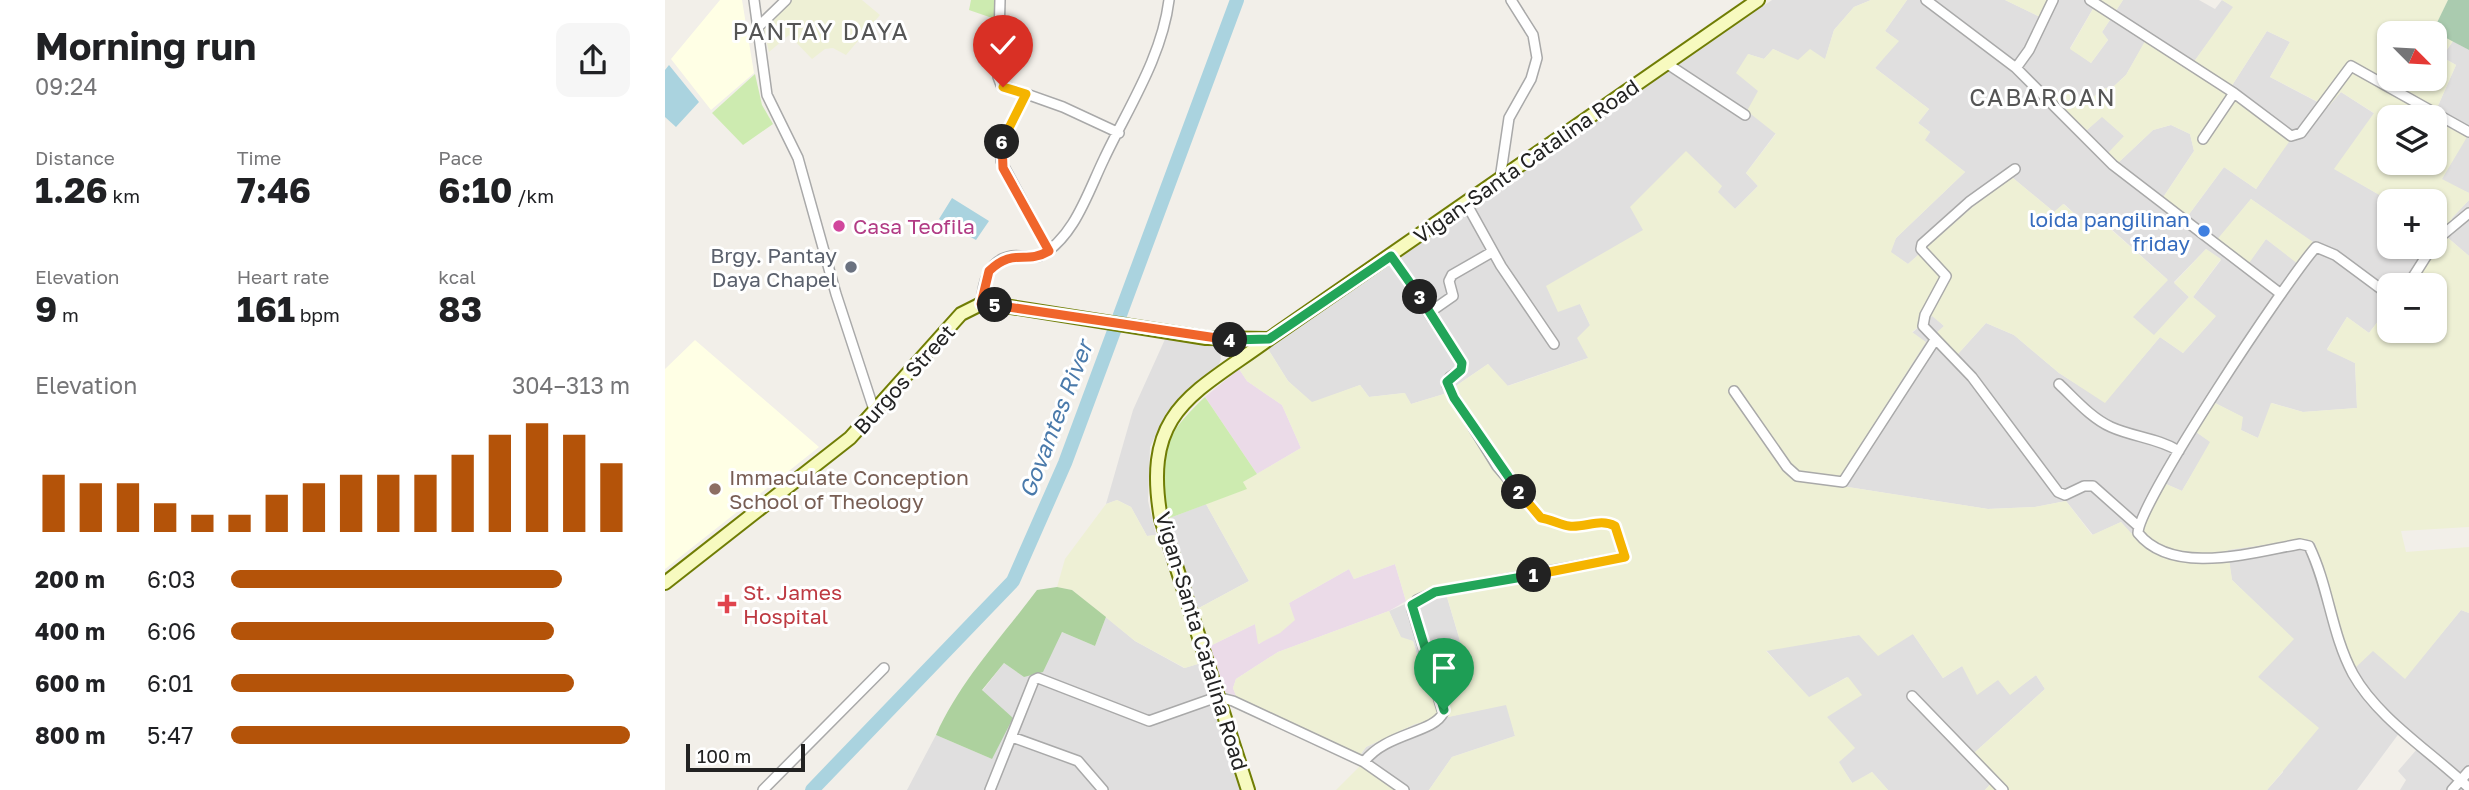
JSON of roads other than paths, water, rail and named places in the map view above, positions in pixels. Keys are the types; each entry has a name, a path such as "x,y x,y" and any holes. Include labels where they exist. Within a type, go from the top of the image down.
{"main road":[{"name":"Vigan-Santa Catalina Road","path":"1248,790 1161,519 1155,484 1160,438 1170,421 1192,396 1269,339 1758,0"},
{"name":"Burgos Street","path":"665,583 826,459 875,413 961,314 981,304"},
{"path":"981,304 1223,339 1269,339"},
{"path":"1223,339 1229,354 1226,370"}],"street":[{"path":"754,0 767,95 797,159 836,294 875,413"},
{"path":"758,27 786,0"},
{"path":"1000,0 998,80 1003,87 1119,133"},
{"path":"981,304 985,277 999,262 1011,256 1035,257 1049,251 1063,236 1119,133 1158,43 1169,0"},
{"path":"1500,179 1509,118 1531,79 1537,58 1533,35 1511,0"},
{"path":"1926,0 2016,68 2113,165 2281,294"},
{"path":"2016,68 2029,50 2053,0"},
{"path":"2090,0 2234,93 2295,136 2301,133 2351,66 2469,131"},
{"path":"1666,63 1745,115"},
{"path":"2203,139 2234,93"},
{"path":"1026,94 1001,143 1001,161 1049,251"},
{"path":"2015,169 1969,202 1922,244 1921,249 1946,276 1922,322 1935,340 1972,377 2058,492 2065,495 2084,486 2093,486 2138,526"},
{"path":"1467,204 1492,252 1554,344"},
{"path":"2447,231 2469,213"},
{"path":"2377,287 2319,247 2312,252 2281,294 2179,451 2138,526 2138,533 2150,543 2192,559 2300,544 2309,547 2333,628 2354,675 2389,717 2469,788"},
{"path":"1430,312 1453,296 1449,281 1452,275 1492,252"},
{"path":"1364,762 1384,742 1428,726 1442,715 1443,708 1412,610 1417,600 1435,592 1625,557 1615,526 1608,522 1569,526 1556,520 1541,518 1506,476 1447,385 1450,377 1461,370 1462,363 1391,256"},
{"path":"1734,391 1787,467 1797,476 1843,482 1935,340"},
{"path":"2060,384 2095,418 2109,426 2165,443 2179,451"},
{"path":"763,790 884,668"},
{"path":"990,790 1038,678 1150,722 1217,697 1249,707 1364,762 1404,790"},
{"path":"1912,696 2003,790"},
{"path":"1011,737 1078,761 1103,790"},
{"path":"2452,790 2469,771"}],"water":[{"path":"669,65 699,102 676,127 665,117 665,70"},
{"path":"952,198 989,221 976,240 939,219"}],"waterway":[{"name":"Govantes River","path":"812,790 1013,581 1065,463 1237,0"}],"place":[{"name":"Casa Teofila","path":"839,226"},
{"name":"loida pangilinan friday","path":"2204,231"},
{"name":"Brgy. Pantay Daya Chapel","path":"851,267"},
{"name":"Immaculate Conception School of Theology","path":"715,489"},
{"name":"St. James Hospital","path":"727,604"}],"district":[{"name":"PANTAY DAYA","path":"821,30"},
{"name":"CABAROAN","path":"2043,96"}]}
